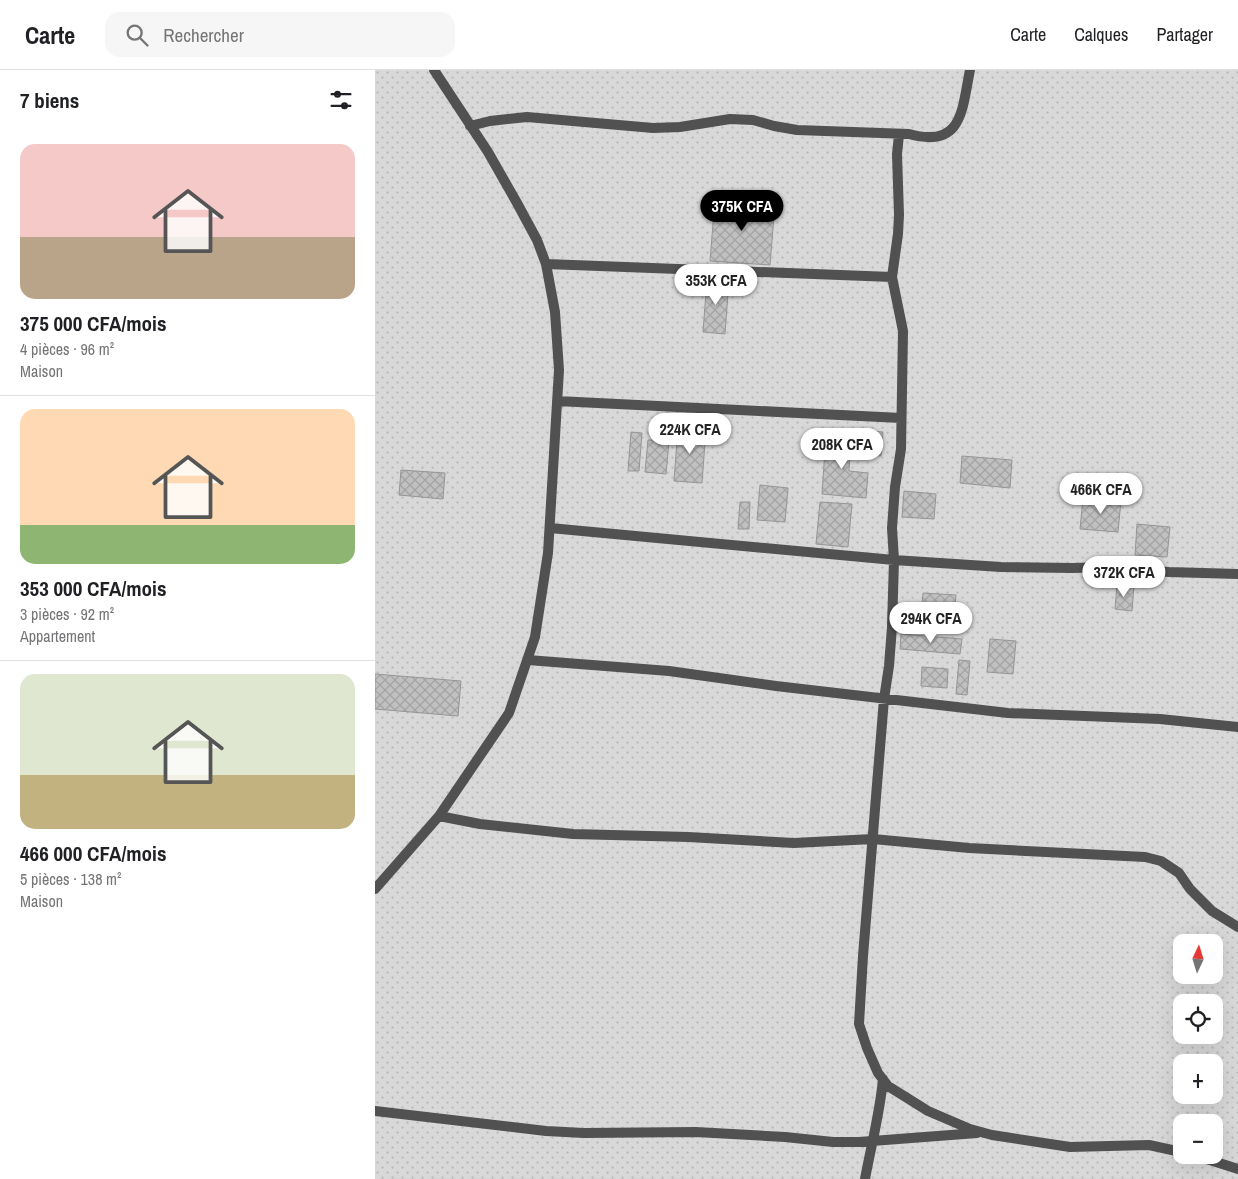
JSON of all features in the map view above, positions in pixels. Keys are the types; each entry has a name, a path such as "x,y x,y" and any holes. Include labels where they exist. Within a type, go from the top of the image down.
{"street":[{"path":"375,889 439,816 509,713 535,637 550,528 559,370 555,312 546,264 537,240 521,211 434,70"},
{"path":"470,126 490,121 527,117 653,128 680,127 730,119 753,120 797,130 909,134 924,138 937,136 952,130 959,120 969,70"},
{"path":"899,134 897,154 899,234 892,277 903,331 901,449 895,487 892,528 894,560 892,627 884,699 859,1024 878,1073 888,1086 928,1111 970,1129 1030,1142 1070,1147 1149,1145 1173,1150"},
{"path":"546,264 892,277"},
{"path":"557,401 901,418"},
{"path":"550,528 894,560 1001,567 1105,567 1169,572 1238,574"},
{"path":"528,660 669,671 777,686 1008,713 1160,719 1238,727"},
{"path":"439,816 480,824 573,834 688,837 794,843 873,839 969,848 1145,857 1161,860 1179,873 1190,889 1212,911 1238,927"},
{"path":"865,1179 883,1079"},
{"path":"375,1111 546,1131 584,1133 696,1132 833,1142 983,1133"},
{"path":"1222,1164 1238,1169"}],"shaded area":[{"path":"375,70 1238,70 1238,1179 375,1179"}],"building":[{"path":"715,199 775,204 770,265 710,261"},
{"path":"707,279 729,280 725,334 703,332"},
{"path":"678,427 706,429 702,483 674,481"},
{"path":"857,430 883,432 881,456 855,454"},
{"path":"631,432 642,433 639,471 628,471"},
{"path":"826,435 851,437 849,471 868,473 866,498 822,494"},
{"path":"648,440 669,441 666,474 645,472"},
{"path":"962,456 1012,460 1010,488 960,483"},
{"path":"401,470 445,473 443,499 399,495"},
{"path":"760,485 788,488 785,522 757,520"},
{"path":"904,491 936,494 934,519 902,517"},
{"path":"1083,498 1121,501 1118,532 1080,529"},
{"path":"740,502 750,502 749,529 738,529"},
{"path":"820,502 852,504 848,547 816,544"},
{"path":"1137,524 1170,527 1167,557 1135,555"},
{"path":"1117,584 1134,586 1132,611 1115,609"},
{"path":"923,593 956,595 953,628 920,625"},
{"path":"901,634 962,639 960,654 900,649"},
{"path":"990,639 1016,641 1013,674 987,672"},
{"path":"959,660 970,661 967,695 956,694"},
{"path":"922,667 948,669 947,688 921,686"},
{"path":"375,674 461,681 458,716 375,709"}]}
